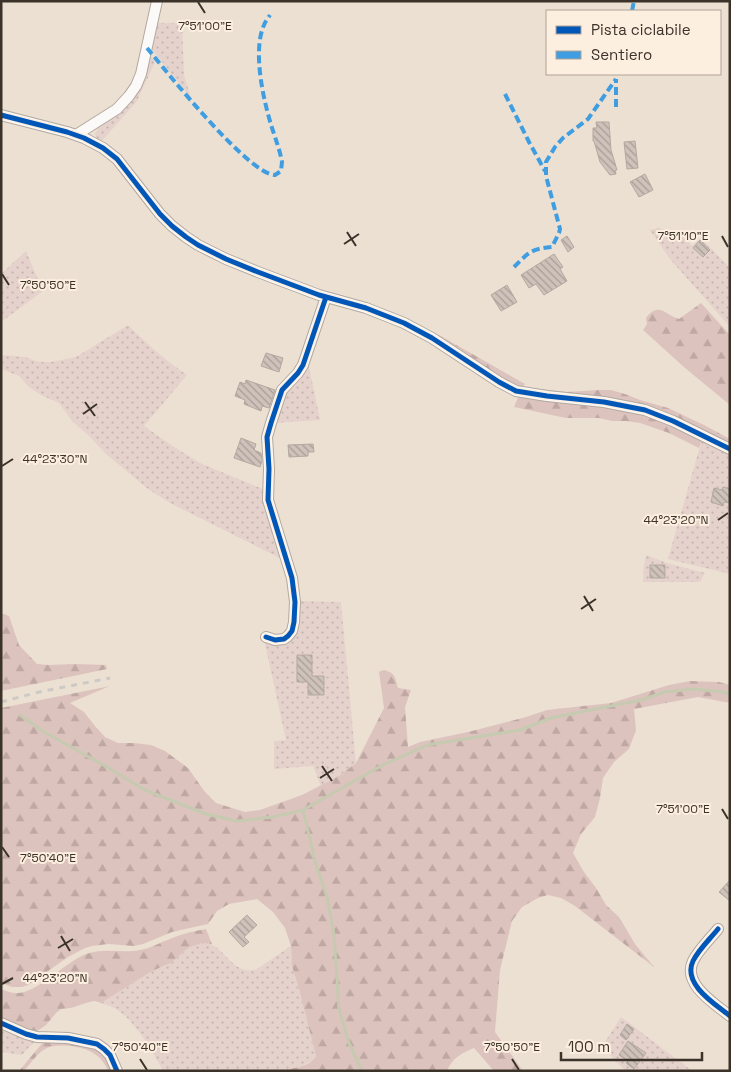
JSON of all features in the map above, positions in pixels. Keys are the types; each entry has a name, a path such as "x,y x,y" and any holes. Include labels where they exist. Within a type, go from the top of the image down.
{"street":[{"path":"76,135 117,109 136,86 157,1"},
{"path":"1,114 76,135 102,148 117,159 160,214 172,226 206,249 237,264 326,297 371,309 408,325 432,338 516,392 604,402 645,410 673,421 730,449"},
{"path":"266,637 277,640 286,638 293,628 295,613 292,578 268,500 267,436 282,390 298,373 303,364 326,297"},
{"path":"718,929 694,958 691,974 698,988 730,1016"},
{"path":"1,1022 41,1038 68,1038 97,1044 110,1055 117,1071"}],"shaded area":[{"path":"155,23 182,23 184,75 191,98 150,47"},
{"path":"148,53 155,62 137,101 101,142 95,134 101,123 117,113"},
{"path":"659,228 669,232 679,231 692,246 701,238 730,268 730,327 670,259 650,230"},
{"path":"26,251 43,291 1,322 1,274"},
{"path":"128,325 156,351 187,375 144,426 200,463 265,490 284,560 170,503 148,489 106,454 72,421 59,403 29,387 19,376 1,369 1,355 25,357 43,362 76,357"},
{"path":"308,362 320,420 273,423 281,399"},
{"path":"702,439 730,452 730,574 668,559"},
{"path":"646,555 667,563 705,573 700,582 643,582"},
{"path":"298,601 341,602 356,763 339,776 321,786 313,766 274,769 274,741 286,740 264,639 286,641"},
{"path":"202,943 216,947 230,961 242,969 249,970 257,969 291,946 292,966 316,1056 313,1061 301,1066 278,1071 163,1071 131,1022 117,1010 101,1003 152,971 171,963 188,948"},
{"path":"621,1017 691,1070 626,1071 615,1061 603,1045"},
{"path":"1,1026 35,1041 22,1055 1,1052"}],"green space":[{"path":"701,303 730,335 730,405 643,330 647,324 646,318 655,310 662,311 679,319"},
{"path":"439,335 525,384 522,387 567,392 611,390 668,408 730,439 730,446 672,418 516,388 437,337"},
{"path":"519,395 648,414 702,439 699,448 669,433 640,423 599,418 566,418 514,407"},
{"path":"1,613 9,616 19,645 37,664 106,665 107,669 1,691"},
{"path":"384,670 393,674 398,688 411,690 405,707 408,747 420,742 468,732 547,710 611,703 669,685 690,681 719,682 730,685 730,703 698,697 634,709 636,730 629,749 614,762 603,778 595,817 581,834 573,853 606,905 619,917 635,944 654,967 575,906 561,898 548,895 522,907 512,921 500,970 495,1032 523,1071 494,1071 474,1048 458,1056 447,1071 278,1071 305,1065 316,1056 292,966 291,946 285,928 273,912 257,899 229,904 217,911 208,924 172,932 143,944 134,946 108,944 85,948 22,987 12,987 1,983 1,708 110,686 70,703 84,712 105,737 118,743 151,745 165,751 188,768 205,792 216,803 245,812 260,810 302,795 339,776 356,763 384,708 379,672"},
{"path":"206,929 212,944 202,943 188,948 171,963 152,971 101,1003 95,1001 61,1009 46,1025 33,1034 6,1022 1,1017 1,989 16,993 24,992 42,983 86,954 106,951 140,950 183,934"},
{"path":"44,1041 72,1041 103,1051 114,1071 108,1071 102,1060 86,1049 52,1046 37,1055 24,1071 19,1071"}],"building":[{"path":"596,122 609,122 611,150 617,170 615,170 616,174 610,175 600,162 593,141 593,128 597,128"},
{"path":"635,141 638,168 627,169 624,142"},
{"path":"645,174 653,190 639,197 630,182"},
{"path":"567,236 574,247 568,252 561,240"},
{"path":"700,240 710,250 703,257 693,248"},
{"path":"554,254 563,267 560,269 567,281 544,295 536,284 529,288 521,275"},
{"path":"507,285 517,302 501,311 491,295"},
{"path":"266,353 283,358 279,372 261,366"},
{"path":"246,380 275,390 269,408 262,406 261,411 244,404 245,400 235,396 240,382 245,384"},
{"path":"241,438 256,444 254,450 261,453 262,461 260,467 234,458"},
{"path":"313,444 314,452 308,452 308,456 289,457 288,445"},
{"path":"723,487 730,489 730,503 724,502 723,506 711,502 714,488 722,490"},
{"path":"650,565 665,565 665,578 650,578"},
{"path":"297,655 312,655 312,676 324,676 324,695 308,695 308,682 297,682"},
{"path":"730,880 730,901 719,892"},
{"path":"247,915 257,925 244,937 249,942 243,947 229,932"},
{"path":"627,1024 634,1029 626,1040 620,1035"},
{"path":"628,1041 646,1053 634,1069 626,1063 628,1061 619,1055"}],"waterway":[{"path":"20,715 44,732 145,790 206,814 237,821 273,817 303,810 381,766 427,745 520,730 551,718 641,700 665,692 694,689 730,694"},
{"path":"303,810 316,865 327,897 334,935 339,1009 349,1043 362,1071"}],"railway":[{"path":"1,702 39,692 110,678"}],"marked path":[{"path":"632,10 634,1"},
{"path":"147,48 228,141 263,170 275,175 281,171 282,162 266,105 259,63 261,36 264,24 270,15"},
{"path":"616,79 616,107"},
{"path":"514,267 531,252 552,247 560,229 546,176 546,162 563,138 588,119 616,79"},
{"path":"505,94 545,171"}],"cycle path":[{"path":"1,115 67,132 103,148 117,159 160,214 172,226 198,245 226,259 319,295 366,308 404,323 432,338 516,391 604,402 645,410 673,421 730,449"},
{"path":"266,637 275,640 284,639 288,636 292,631 294,622 295,602 292,578 268,500 267,437 282,390 303,365 326,297"},
{"path":"718,929 698,952 693,961 691,969 692,978 702,993 730,1016"},
{"path":"1,1023 37,1037 68,1038 97,1044 110,1055 117,1071"}]}
